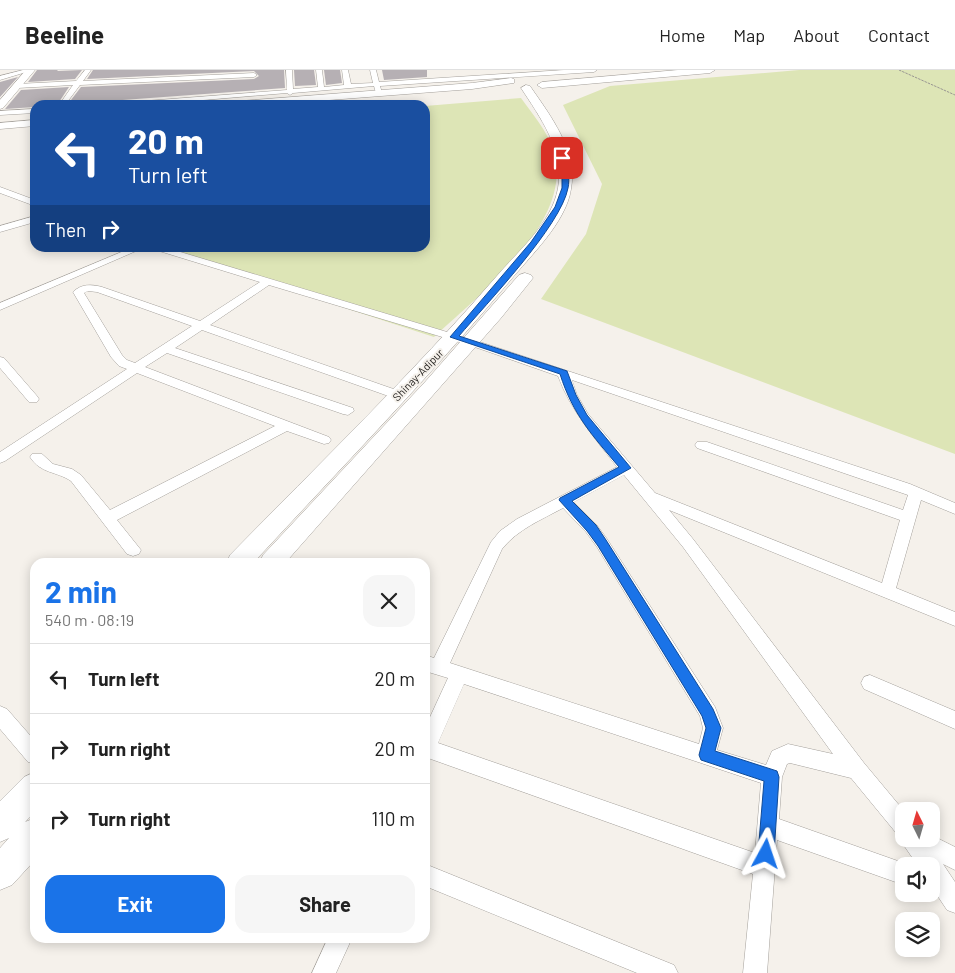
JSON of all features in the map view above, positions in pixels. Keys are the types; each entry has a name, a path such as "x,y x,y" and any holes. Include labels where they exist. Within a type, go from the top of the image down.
{"main road":[{"path":"0,106 31,70"},
{"path":"318,100 674,70"},
{"path":"235,100 252,89 378,89 710,70"},
{"name":"Shinay-Adipur","path":"243,558 308,487 454,337 534,244 558,207 565,188 565,168 560,148 526,81"},
{"name":"Shinay-Adipur","path":"276,558 330,496 473,343 550,247 575,209 581,189 580,168 574,148 556,114 526,81"},
{"path":"0,124 30,122"},
{"path":"0,825 30,793"},
{"path":"0,873 30,840"}],"street":[{"path":"0,78 31,70"},
{"path":"66,100 88,70"},
{"path":"131,89 141,70"},
{"path":"189,89 194,70"},
{"path":"289,70 290,93"},
{"path":"319,70 321,90"},
{"path":"345,70 348,88"},
{"path":"373,70 378,89"},
{"path":"426,70 430,80"},
{"path":"454,70 458,79"},
{"path":"17,86 135,82 189,89 252,89 290,93 348,88 378,89 404,80 458,79 481,73 526,81 560,71 594,70"},
{"path":"142,100 189,89 252,89"},
{"path":"0,114 30,111"},
{"path":"0,190 30,201"},
{"path":"0,229 30,220"},
{"path":"0,307 129,252"},
{"path":"172,252 473,343 916,492 955,509"},
{"path":"0,458 268,281"},
{"path":"324,440 123,363 117,357 78,292 92,287 398,395"},
{"path":"165,348 348,411"},
{"path":"0,361 34,399"},
{"path":"564,373 573,400 583,416 688,543 857,770 895,816"},
{"path":"108,518 286,426"},
{"path":"702,445 908,517"},
{"path":"37,457 49,468 67,472 76,478 133,550"},
{"path":"626,468 522,523 505,535 496,546 432,665 772,777"},
{"path":"887,592 916,492"},
{"path":"650,497 955,619"},
{"path":"564,500 592,528 708,713 714,728 706,755"},
{"path":"430,738 459,674"},
{"path":"870,683 955,720"},
{"path":"0,715 30,749"},
{"path":"430,751 765,868"},
{"path":"755,973 772,777 779,758 788,753 857,770"},
{"path":"768,826 895,871"},
{"path":"920,848 944,891"},
{"path":"933,848 955,859"},
{"path":"430,877 666,973"},
{"path":"324,973 338,943"}],"path":[{"path":"899,70 955,95"}],"green space":[{"path":"799,70 955,70 955,454 541,299 586,234 602,184 563,105 610,86"},
{"path":"521,98 543,129 550,143 557,176 551,203 538,229 519,254 498,278 434,337 172,252 430,252 430,106"}],"building":[{"path":"37,70 82,70 75,79 28,82"},
{"path":"93,70 284,70 285,88 122,100 71,100 81,87 254,79 259,76 254,71 87,79"},
{"path":"294,70 314,70 316,85 295,86"},
{"path":"324,70 340,70 342,83 326,85"},
{"path":"382,70 427,70 427,77 384,80"},
{"path":"18,77 0,97 0,82"},
{"path":"69,87 60,100 30,100 30,107 5,109 21,90"}],"route":[{"path":"562,158 565,168 565,188 558,207 534,244 454,337 564,373 571,395 583,416 626,468 564,500 592,528 708,713 714,728 706,755 772,777 766,854"}]}
